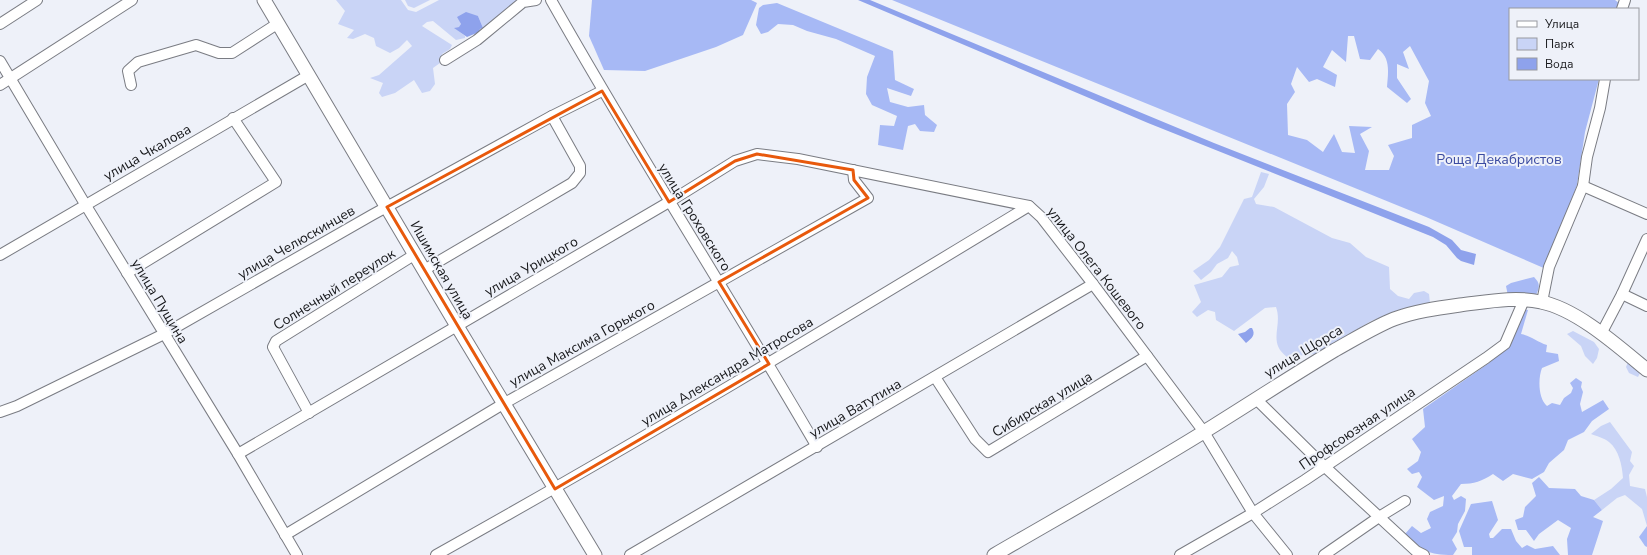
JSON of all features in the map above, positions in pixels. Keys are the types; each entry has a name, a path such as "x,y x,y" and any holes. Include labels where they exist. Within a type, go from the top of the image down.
{"main road":[{"name":"Ишимская улица","path":"264,0 414,255 595,555"},
{"name":"улица Щорса","path":"999,554 1204,432 1372,329 1396,318 1426,310 1486,302 1524,300 1542,302 1559,307 1574,315 1647,370"}],"street":[{"path":"0,24 37,0"},
{"path":"0,85 132,0"},
{"path":"445,60 477,40 523,2 536,0"},
{"name":"улица Гроховского","path":"551,0 602,91 769,364 817,447"},
{"path":"131,85 128,70 138,62 196,45 219,53 232,53 277,24"},
{"name":"улица Пущина","path":"0,61 127,274 238,454 297,555"},
{"name":"улица Чкалова","path":"0,255 308,75"},
{"path":"1542,302 1549,267 1582,186 1587,157 1600,108 1605,80"},
{"name":"улица Челюскинцев","path":"0,412 17,406 164,334 387,207 552,116 602,91"},
{"path":"424,270 572,183 580,173 580,166 552,116"},
{"path":"127,274 276,182 233,118"},
{"name":"улица Урицкого","path":"238,454 669,202 735,161 757,154"},
{"name":"улица Олега Кошевого","path":"757,154 798,159 1029,206 1041,218 1148,356 1204,432 1253,512 1288,555"},
{"name":"улица Максима Горького","path":"285,534 503,404 868,198 854,180 853,170"},
{"path":"1582,186 1647,214"},
{"name":"улица Александра Матросова","path":"436,555 555,489 769,364 1029,206"},
{"path":"1601,334 1622,294 1647,239"},
{"name":"Солнечный переулок","path":"309,413 272,347 276,341 414,255"},
{"name":"улица Ватутина","path":"630,555 817,447 1093,284"},
{"path":"1622,294 1647,306"},
{"name":"Профсоюзная улица","path":"1180,555 1253,512 1356,447 1505,344 1524,300"},
{"name":"Сибирская улица","path":"935,377 975,439 988,452 1148,356"},
{"path":"1256,399 1324,466 1416,551 1424,555"},
{"path":"1324,555 1405,501"}],"highlighted area":[{"path":"602,91 669,202 735,161 757,154 853,170 854,180 868,198 719,282 769,364 555,489 387,207"}],"green space":[{"path":"336,0 401,0 408,10 416,12 439,0 520,0 488,28 483,28 478,16 458,17 461,24 460,27 455,28 465,36 465,38 456,40 433,21 427,22 422,26 452,45 450,49 442,54 440,63 433,68 435,84 430,91 422,93 414,80 395,93 382,97 379,93 383,83 370,78 379,75 412,46 407,40 399,48 390,53 376,46 374,38 365,34 353,39 347,38 354,30 338,24 345,11"},
{"path":"405,0 430,0 414,8 408,6"},
{"path":"592,0 751,0 757,3 743,35 716,47 645,71 604,70 589,36"},
{"name":"Роща Декабристов","path":"892,0 1615,0 1619,3 1617,8 1509,8 1509,80 1599,80 1585,132 1577,185 1546,269 1426,217","holes":["1348,36 1354,36 1360,59 1370,60 1378,49 1387,61 1387,87 1407,103 1411,99 1397,78 1397,64 1409,69 1403,52 1410,46 1429,81 1425,103 1431,116 1412,125 1412,138 1388,145 1394,156 1389,170 1365,170 1369,151 1360,134 1372,127 1349,126 1355,153 1342,152 1334,134 1323,152 1307,140 1288,135 1287,104 1295,92 1291,84 1297,67 1309,82 1317,79 1335,87 1337,75 1323,67 1332,50 1346,62"]},
{"path":"777,3 893,51 895,80 914,89 911,96 887,88 890,102 908,107 924,105 925,115 937,125 934,132 920,131 915,124 908,126 903,150 878,145 880,125 894,126 897,116 872,105 866,94 867,77 875,56 836,39 807,31 793,25 778,24 768,32 761,34 756,25 759,8 763,5"},
{"path":"1261,172 1269,174 1264,187 1254,199 1256,204 1274,207 1332,238 1350,243 1366,257 1389,267 1390,289 1398,296 1409,299 1414,293 1424,291 1429,294 1430,303 1407,308 1371,321 1323,353 1287,357 1278,346 1278,314 1276,307 1265,308 1234,331 1216,320 1215,312 1208,310 1197,317 1192,312 1201,302 1194,285 1222,277 1230,267 1239,265 1237,257 1232,251 1228,258 1217,264 1211,272 1201,280 1193,271 1209,260 1220,247 1244,199 1252,197"},
{"path":"1534,277 1539,285 1536,295 1508,296 1506,286 1511,283"},
{"path":"1522,309 1528,310 1521,334 1547,345 1546,352 1558,354 1559,361 1542,368 1541,372 1539,382 1540,393 1547,406 1552,403 1560,405 1564,398 1571,393 1573,388 1570,383 1576,378 1582,382 1581,387 1583,392 1580,404 1582,412 1603,400 1609,409 1592,421 1584,432 1568,440 1564,450 1549,463 1544,472 1532,479 1513,474 1503,481 1493,474 1478,482 1461,484 1452,496 1454,500 1461,496 1466,499 1465,511 1458,524 1457,532 1452,540 1457,549 1453,555 1431,553 1426,551 1405,534 1412,526 1421,533 1431,528 1427,519 1430,512 1443,506 1444,496 1434,500 1417,487 1422,477 1419,472 1412,474 1407,469 1418,461 1421,452 1412,439 1425,427 1423,409 1489,363 1505,349"},
{"path":"1573,331 1594,342 1599,349 1597,358 1593,364 1585,356 1581,346 1567,334"},
{"path":"1628,362 1641,371 1638,377 1629,373 1626,367"},
{"path":"1610,422 1632,452 1630,461 1634,466 1629,475 1630,486 1645,489 1647,497 1647,526 1642,509 1625,495 1617,498 1602,510 1594,500 1611,489 1623,478 1618,453 1607,441 1591,434 1601,426"},
{"path":"1539,477 1549,488 1575,489 1581,496 1594,500 1602,510 1593,517 1603,521 1592,555 1568,555 1567,539 1571,528 1558,520 1539,534 1534,541 1526,530 1518,530 1515,520 1523,517 1525,507 1536,496 1532,483"},
{"path":"1492,501 1498,520 1489,534 1490,538 1493,538 1502,529 1511,529 1516,541 1522,548 1527,545 1535,549 1553,546 1560,555 1472,555 1472,547 1464,547 1459,531 1471,504"},
{"path":"1647,526 1647,547 1639,537"}],"water":[{"path":"858,0 870,0 1214,143 1429,227 1452,240 1461,250 1476,254 1474,265 1461,261 1446,245 1433,237 1148,123"},
{"path":"466,12 478,16 483,28 480,29 479,32 467,37 454,28 459,27 461,24 457,17"},
{"path":"1250,328 1253,330 1253,335 1252,338 1246,343 1238,334 1245,332"}]}
